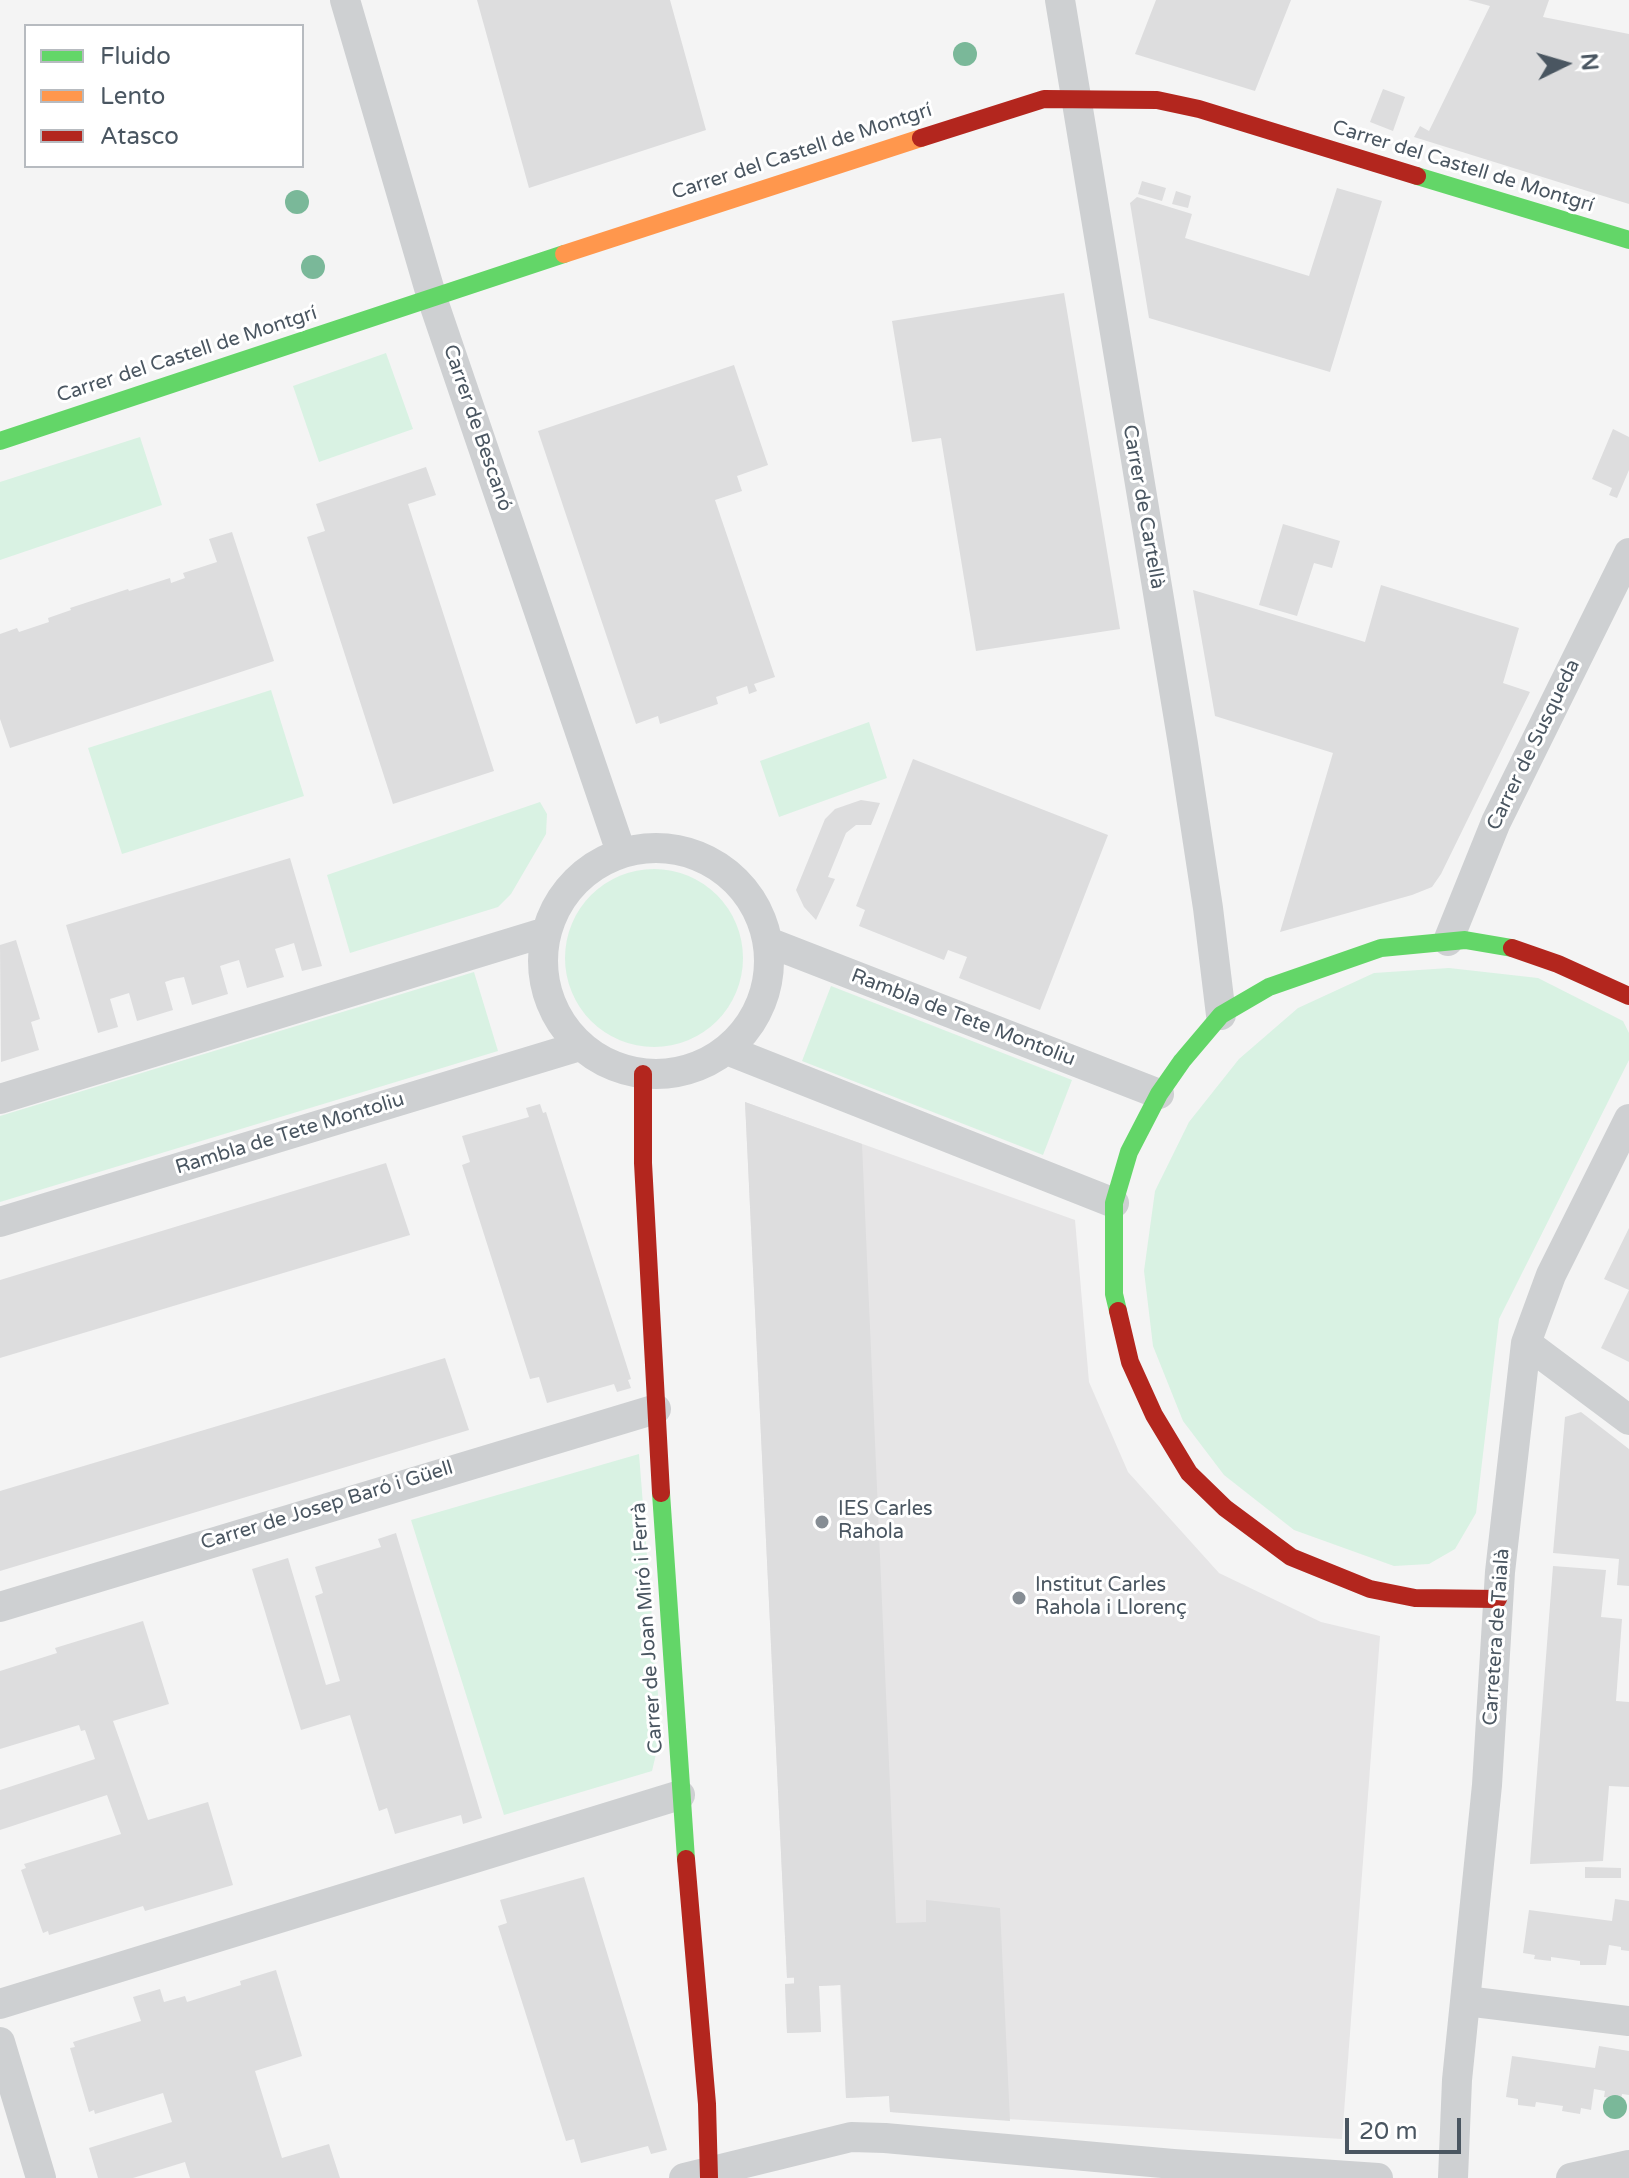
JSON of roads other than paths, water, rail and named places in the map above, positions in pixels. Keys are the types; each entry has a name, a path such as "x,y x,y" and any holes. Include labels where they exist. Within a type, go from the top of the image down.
{"street":[{"name":"Carrer de Bescanó","path":"345,0 432,298 621,852"},
{"name":"Carrer de Cartellà","path":"1060,0 1183,744 1221,1015"},
{"name":"Carrer del Castell de Montgrí","path":"0,441 1044,99 1157,100 1199,109 1629,240"},
{"name":"Carrer de Susqueda","path":"1448,941 1496,822 1629,553"},
{"path":"670,847 709,859 739,883 761,916 768,942 768,981 753,1020 727,1050 698,1067 643,1074 614,1067 580,1046 556,1016 543,971 546,932 564,893 587,870 621,852 670,847"},
{"path":"0,1099 546,932"},
{"path":"1498,1599 1415,1598 1370,1589 1291,1557 1225,1508 1189,1473 1154,1415 1130,1362 1114,1294 1114,1203 1129,1152 1159,1094 1182,1061 1221,1015 1269,987 1381,948 1465,940 1513,948 1629,996"},
{"name":"Rambla de Tete Montoliu","path":"768,942 1159,1094"},
{"name":"Rambla de Tete Montoliu","path":"0,1222 580,1046"},
{"path":"727,1050 1114,1203"},
{"name":"Carrer de Joan Miró i Ferrà","path":"643,1074 643,1163 656,1409 680,1795 707,2104 701,2176"},
{"name":"Carretera de Taialà","path":"1453,2178 1457,2080 1487,1785 1498,1599 1526,1343 1551,1275 1629,1119"},
{"path":"1526,1343 1629,1420"},
{"name":"Carrer de Josep Baró i Güell","path":"0,1607 656,1409"},
{"path":"0,2004 680,1795"},
{"path":"1466,2001 1629,2021"},
{"path":"0,2042 41,2178"},
{"path":"701,2176 851,2137 1378,2178"},
{"path":"1571,2178 1629,2165"}],"place":[{"name":"IES Carles Rahola","path":"822,1522"},
{"name":"Institut Carles Rahola i Llorenç","path":"1019,1598"}]}
